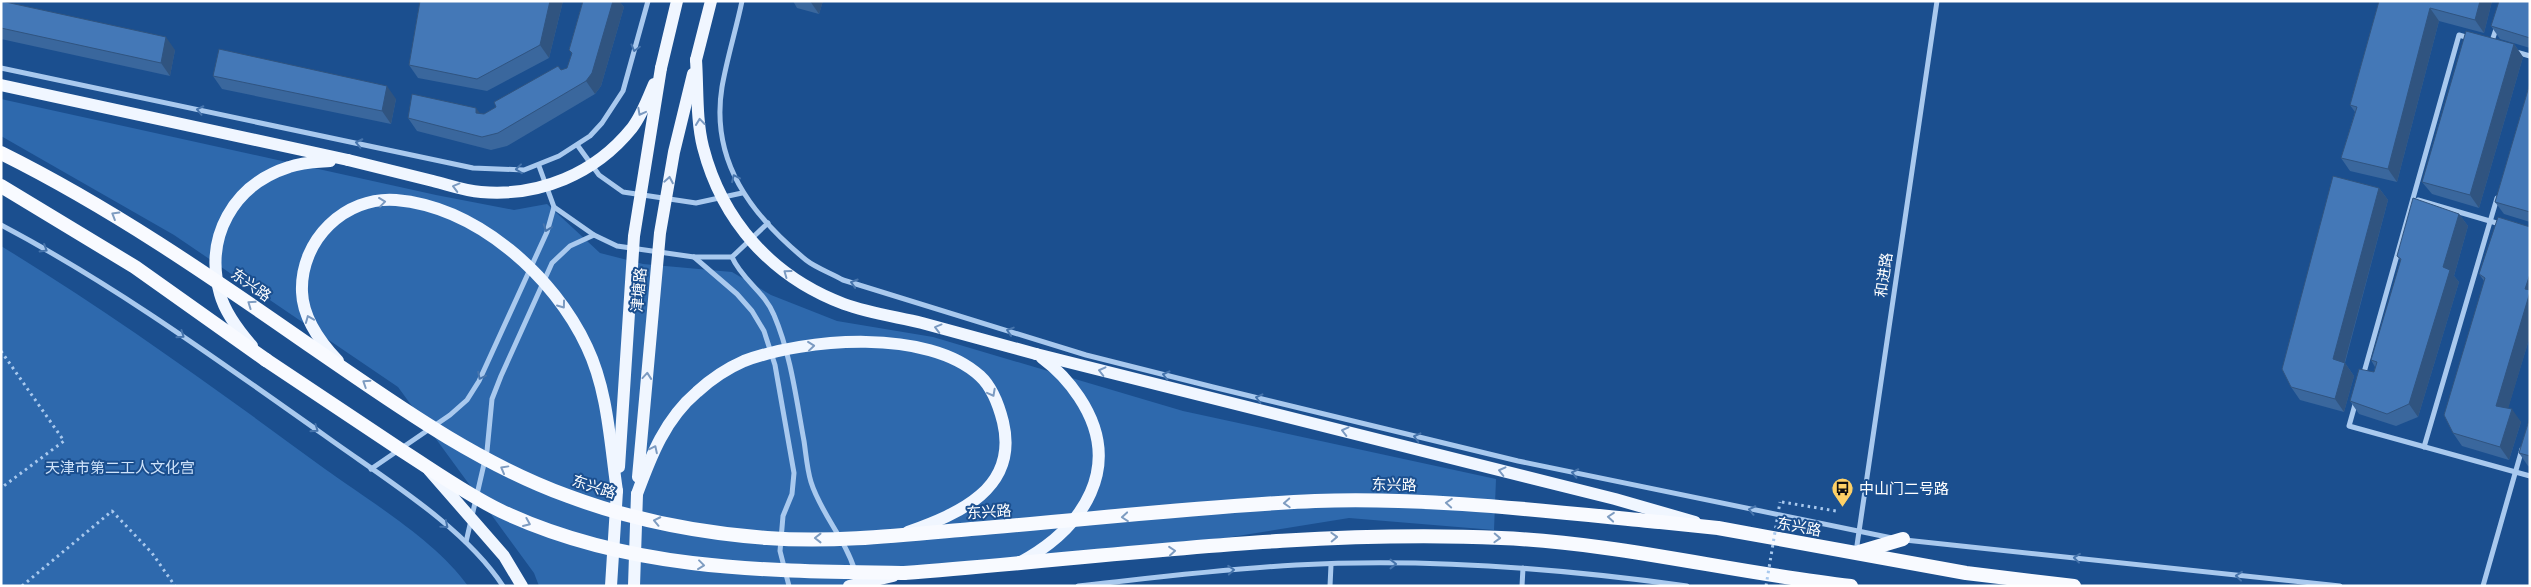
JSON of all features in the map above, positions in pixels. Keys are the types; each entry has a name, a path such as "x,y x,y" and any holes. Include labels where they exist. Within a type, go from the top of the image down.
{"highway":[{"name":"东兴路","path":"1,153 59,183 148,235 348,372 462,445 512,473 569,497 626,515 714,533 772,538 902,535 1318,501 1432,502 1718,528 1966,573 2074,586"},
{"path":"1,186 135,267 266,360 455,486 507,514 590,545 630,554 756,570 904,573 1016,565 1320,537 1380,535 1503,538 1594,546 1698,561 1793,579 1851,586"},
{"path":"1856,553 1902,539"}],"main road":[{"name":"津塘路","path":"611,586 634,236 661,68 677,1"},
{"name":"津塘路","path":"634,586 637,494 660,233 674,152 711,1"},
{"path":"696,60 703,145 713,177 730,214 749,240 777,266 805,286 845,305 1606,496 1718,528"},
{"path":"1,85 348,160 480,192 522,192 543,188 567,179 587,167 618,143 633,126 661,68"},
{"path":"266,360 240,332 220,295 216,266 219,236 226,215 238,200 260,181 289,167 313,162 348,160"},
{"path":"348,372 315,333 307,313 302,292 304,271 318,237 328,224 344,213 360,205 378,202 395,200 454,216 477,229 522,261 558,299 574,322 588,348 597,373 605,405 617,491"},
{"path":"637,494 662,432 677,411 697,391 724,372 761,356 806,346 864,343 902,345 946,355 980,376 992,390 1000,410 1006,441 999,472 980,497 952,515 902,535"},
{"path":"1016,565 1054,542 1082,509 1090,495 1097,469 1098,446 1091,418 1079,397 1059,372 1036,354"},
{"path":"424,465 504,556 522,586"},
{"path":"849,586 904,573"}],"street":[{"path":"1,68 473,168 524,170 539,166 578,146 602,123 623,91 648,1"},
{"path":"742,1 722,88 720,117 722,140 732,172 742,193 768,223 807,261 843,280 1086,355 1518,461 1859,532 1902,539 2340,586"},
{"name":"和进路","path":"1856,553 1937,1"},
{"path":"2491,44 2499,18"},
{"path":"2362,378 2459,35 2475,40"},
{"path":"2483,42 2499,47"},
{"path":"2507,49 2530,56"},
{"path":"578,146 599,175 623,192 696,203 742,193"},
{"path":"539,166 554,207 594,235 617,246 694,257 732,257 768,223"},
{"path":"2424,447 2498,194"},
{"path":"2413,198 2506,226"},
{"path":"371,469 450,415 467,400 480,381 547,232 554,207"},
{"path":"1,225 140,307 371,469 466,542 503,586"},
{"path":"466,542 486,452 492,399 501,376 552,263 570,246 594,235"},
{"path":"694,257 737,294 752,311 764,331 775,365 794,473 792,494 783,516 780,551 789,586"},
{"path":"732,257 738,270 767,300 783,335 811,482 821,505 850,554 860,586"},
{"path":"2357,397 2349,426 2530,476"},
{"path":"2483,586 2525,439"},
{"path":"1330,586 1331,564"},
{"path":"1078,586 1213,571 1331,564 1487,565 1687,586"},
{"path":"1522,586 1523,568"}],"path":[{"path":"1,351 64,441 1,488"},
{"path":"1766,586 1780,502 1836,511"},
{"path":"22,586 112,512 152,553 175,586"}],"green space":[{"path":"1,99 436,195 514,210 547,204 600,253 643,264 732,272 771,295 837,321 933,337 1183,411 1496,479 1494,530 1349,518 1225,538 907,569 859,586 539,586 534,573 398,387 174,235 1,136"},
{"name":"天津市第二工人文化宫","path":"1,246 166,354 402,523 439,553 468,586 1,586"}],"building":[{"path":"1,1 166,37 161,63 1,28"},
{"path":"420,1 550,1 540,45 477,79 409,65"},
{"path":"583,1 613,1 592,73 586,81 498,133 482,137 408,118 412,94 476,108 476,113 484,114 496,107 494,102 558,66 561,70 567,68 572,53 569,50"},
{"path":"2379,1 2480,1 2475,20 2430,8 2388,169 2341,158 2357,107 2350,105"},
{"path":"2499,1 2530,1 2530,38 2491,26"},
{"path":"2466,31 2514,44 2470,195 2422,182"},
{"path":"219,49 387,86 382,111 213,76"},
{"path":"2530,83 2530,212 2495,202"},
{"path":"2333,176 2379,188 2333,359 2345,363 2335,399 2291,387 2282,369"},
{"path":"2413,198 2459,214 2443,267 2450,270 2409,404 2387,414 2350,401 2359,369 2374,372 2377,362 2371,360 2401,259 2397,256"},
{"path":"2498,217 2530,227 2530,274 2525,289 2530,290 2530,292 2496,406 2512,409 2500,447 2453,433 2444,415 2485,278 2479,274"},
{"path":"2530,417 2530,456 2519,453"}],"place":[{"name":"中山门二号路","path":"1843,508"}]}
